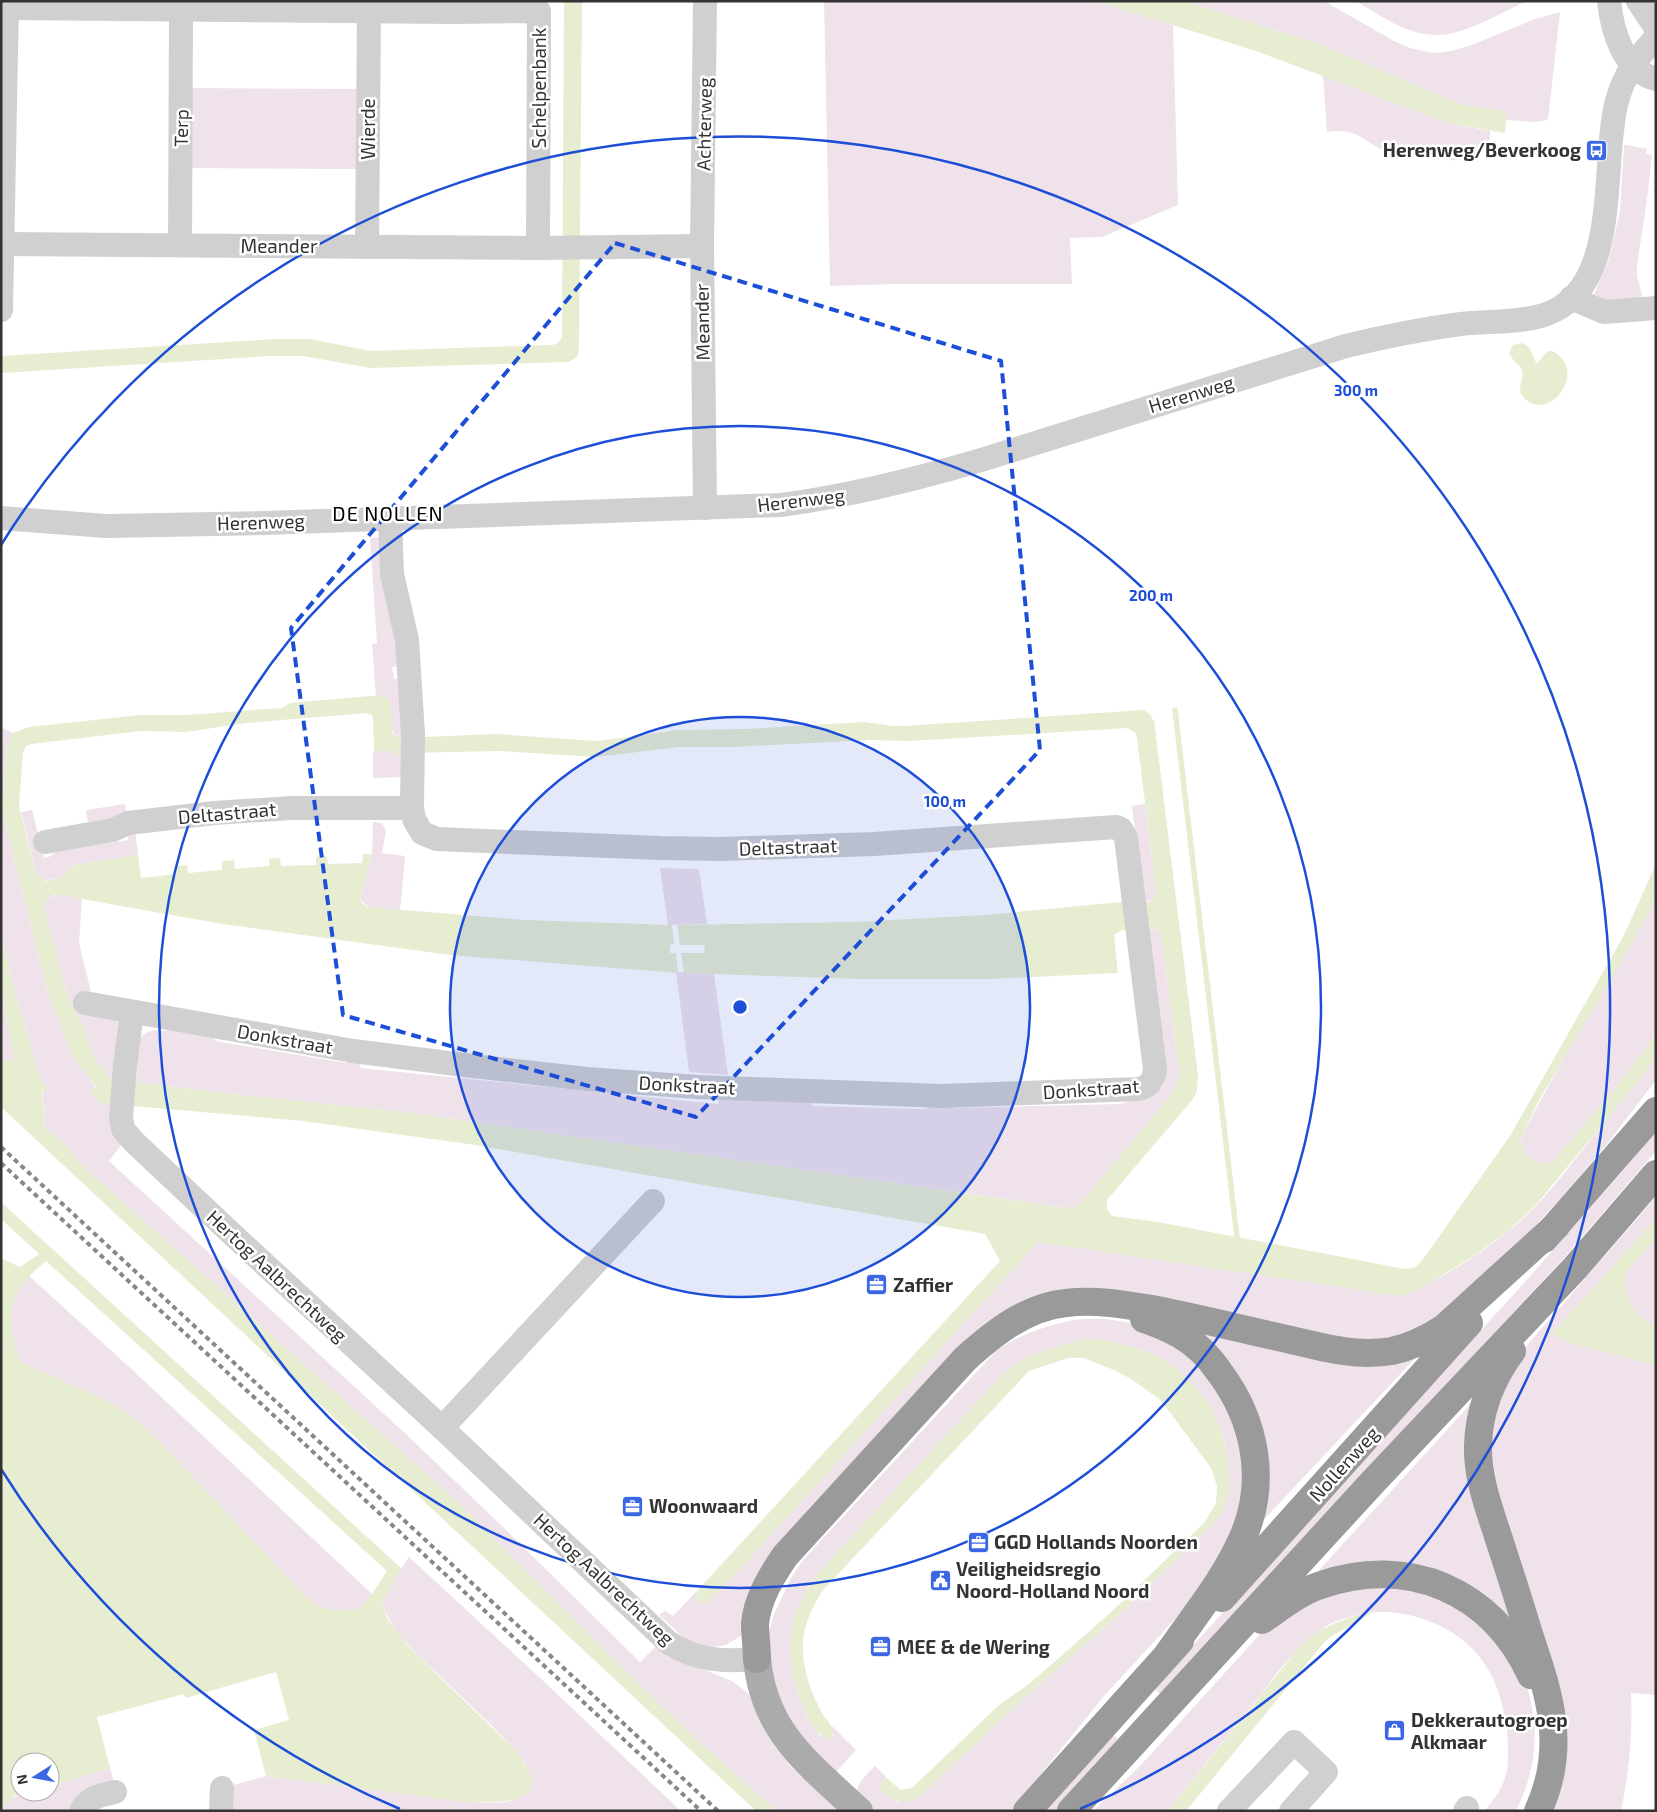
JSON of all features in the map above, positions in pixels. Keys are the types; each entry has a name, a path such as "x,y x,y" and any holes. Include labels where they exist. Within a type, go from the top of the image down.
{"highway":[{"name":"Nollenweg","path":"1026,1811 1168,1654 1242,1576 1556,1226 1656,1111"},
{"name":"Nollenweg","path":"1072,1811 1372,1483 1575,1268 1656,1174"},
{"path":"757,1659 755,1622 760,1604 774,1572 785,1556 965,1359 989,1337 1022,1316 1065,1303 1099,1301 1184,1315 1334,1350 1363,1354 1391,1351 1428,1339 1444,1328 1556,1226"},
{"path":"1538,1811 1545,1795 1551,1772 1553,1723 1546,1688 1484,1489 1479,1465 1478,1445 1483,1407 1501,1366 1575,1268"},
{"path":"757,1659 774,1598 793,1563 968,1367 994,1344 1027,1325 1042,1319 1079,1311 1101,1311 1127,1315 1145,1320 1180,1335 1213,1363 1229,1385 1243,1409 1251,1434 1256,1474 1255,1495 1245,1534 1216,1585 1168,1654"},
{"path":"1218,1652 1294,1597 1320,1585 1353,1576 1376,1573 1409,1576 1451,1589 1474,1602 1504,1631 1525,1663 1534,1681 1541,1712 1543,1742 1536,1786 1524,1811"}],"main road":[{"path":"757,1659 764,1697 778,1727 796,1751 859,1811"}],"street":[{"name":"Achterweg","path":"702,246 705,1"},
{"path":"1609,1 1615,33 1621,48 1632,64 1646,75 1656,79"},
{"path":"1638,1 1656,28"},
{"path":"1,310 7,5"},
{"name":"Schelpenbank","path":"7,5 181,10 539,10 547,248"},
{"name":"Terp","path":"180,245 181,10"},
{"name":"Wierde","path":"367,247 369,11"},
{"name":"Herenweg","path":"1,518 106,526 781,505 848,495 932,475 1346,346 1460,324 1537,316 1556,309 1571,298 1586,283 1599,247 1603,225 1611,138 1617,102 1632,64 1656,37"},
{"name":"Meander","path":"3,244 547,248 702,246 705,508"},
{"path":"1571,298 1604,312 1656,308"},
{"name":"Deltastraat","path":"390,518 392,574 407,640 414,767 412,808 414,819 422,833 437,839 721,849 874,844 1116,827 1121,829 1126,838 1134,889"},
{"name":"Deltastraat","path":"46,842 113,830 128,823 214,813 292,808 412,808"},
{"name":"Donkstraat","path":"85,1002 353,1051 482,1068 587,1079 698,1087 942,1096 1139,1089 1150,1084 1155,1069 1134,889"},
{"name":"Hertog Aalbrechtweg","path":"132,1012 121,1117 122,1129 139,1147 442,1428 668,1642 690,1654 703,1658 726,1661 757,1659"},
{"path":"442,1428 653,1201"},
{"path":"1229,1811 1294,1742 1326,1772 1291,1811"},
{"path":"81,1811 96,1797 116,1792"}],"highlighted area":[{"path":"615,243 1001,361 1040,750 696,1117 343,1015 291,628"}],"shaded area":[{"path":"564,1 582,1 579,349 578,356 569,362 370,368 303,356 270,356 1,373 1,356 276,339 310,339 371,351 557,344 562,337"},
{"path":"824,1 1096,1 1173,25 1178,205 1102,237 1070,238 1072,284 830,286"},
{"path":"1096,1 1184,1 1321,45 1463,105 1503,111 1506,116 1505,133 1448,123 1256,51"},
{"path":"1184,1 1324,1 1394,41 1410,48 1434,53 1451,51 1472,45 1535,19 1560,12 1548,120 1536,122 1506,120 1503,111 1463,105 1321,45"},
{"path":"1356,1 1527,1 1469,28 1457,32 1434,35 1424,34 1403,27 1383,18"},
{"path":"1323,75 1448,123 1490,131 1488,146 1486,150 1477,155 1465,159 1450,160 1432,153 1406,155 1390,153 1354,134 1338,131 1327,132"},
{"path":"189,88 361,89 361,169 188,168"},
{"path":"1624,145 1647,149 1646,154 1652,155 1637,265 1637,276 1642,295 1640,299 1605,303 1593,297 1609,259 1620,211"},
{"path":"1521,343 1528,346 1537,364 1548,351 1556,353 1565,363 1567,373 1566,384 1560,394 1552,401 1543,405 1533,404 1521,394 1522,371 1509,353 1513,345"},
{"path":"381,537 401,666 392,667 394,679 402,678 402,738 397,736 391,728 389,701 382,695 376,697 372,644 377,643 370,538"},
{"path":"382,695 391,707 393,734 402,738 495,734 598,741 678,730 746,729 865,722 905,726 1144,710 1154,720 1198,1076 1197,1091 1193,1099 1107,1200 1107,1210 1112,1216 1158,1222 1405,1269 1414,1268 1421,1262 1510,1136 1624,935 1656,864 1656,898 1632,943 1538,1102 1520,1140 1528,1156 1534,1161 1552,1163 1626,1075 1656,1034 1656,1056 1645,1073 1535,1206 1507,1232 1471,1258 1421,1288 1401,1296 1038,1242 740,1569 708,1602 701,1603 696,1600 697,1591 1000,1261 985,1234 475,1145 303,1121 99,1103 95,1095 91,1095 91,1088 96,1088 94,1084 74,1059 48,993 2,809 7,745 13,733 29,727 140,715 187,715 282,708 290,703","holes":["367,713 372,715 374,751 394,752 403,759 405,753 501,751 596,757 680,747 731,747 869,740 911,741 1127,728 1135,732 1137,738 1156,892 1153,900 1149,902 1121,902 986,915 854,922 677,925 680,945 705,945 704,953 681,953 684,973 862,979 987,979 1118,973 1114,936 1127,929 1157,929 1161,933 1179,1072 1177,1085 1082,1202 1074,1207 1067,1208 405,1112 111,1079 94,1058 82,1024 75,1013 65,988 44,905 47,900 55,895 66,895 222,924 450,955 678,973 676,953 670,953 670,945 674,944 672,925 525,920 367,907 362,903 360,897 372,854 363,854 362,863 328,864 327,856 316,857 316,865 281,866 280,858 269,859 269,866 235,869 234,860 222,861 222,870 188,873 187,865 176,866 176,874 141,878 138,855 74,865 60,878 45,881 37,876 19,807 23,752 26,746 141,731 186,732 246,723"]},
{"path":"1,727 13,733 7,745 2,809 48,993 74,1059 94,1084 97,1100 112,1104 123,1143 109,1161 408,1436 640,1662 658,1644 700,1668 732,1681 748,1693 762,1726 774,1746 792,1768 838,1811 776,1811 692,1735 613,1659 461,1505 78,1162 67,1147 45,1128 42,1084 19,1007 1,935"},
{"path":"391,750 401,757 406,777 373,778 373,751"},
{"path":"125,804 127,816 88,822 86,810"},
{"path":"1145,804 1156,892 1153,900 1144,902 1132,806"},
{"path":"32,810 44,858 51,856 54,852 128,840 128,833 135,830 138,855 74,865 60,878 42,881 37,876 21,812"},
{"path":"373,822 382,823 386,831 382,853 405,856 400,911 371,908 360,897 372,854"},
{"path":"660,868 699,869 707,924 668,925"},
{"path":"64,893 82,899 79,943 92,996 79,993 87,1012 119,1016 114,1079 111,1079 94,1058 82,1024 75,1013 65,988 44,905 49,898"},
{"path":"1656,898 1656,1034 1626,1075 1552,1163 1534,1161 1525,1152 1520,1140 1552,1079"},
{"path":"1157,929 1161,933 1179,1072 1177,1085 1082,1202 1068,1208 405,1112 136,1082 138,1044 141,1038 146,1033 154,1030 166,1031 167,1026 215,1035 215,1041 346,1063 347,1057 361,1061 360,1068 718,1104 719,1097 809,1100 813,1106 927,1109 927,1102 953,1102 954,1108 1120,1104 1153,1095 1163,1087 1166,1073 1148,930"},
{"path":"1,935 19,1007 42,1084 46,1085 46,1092 42,1091 45,1128 68,1147 78,1162 461,1505 613,1659 692,1735 776,1811 756,1811 1,1107 1,1057 7,1062 14,1058 1,989"},
{"path":"676,972 714,974 728,1075 689,1072"},
{"path":"1,989 14,1058 7,1062 1,1057"},
{"path":"1656,1056 1656,1080 1607,1144 1561,1198 1454,1312 1376,1346 1038,1303 800,1527 748,1629 739,1637 726,1645 709,1648 686,1640 659,1615 665,1611 673,1616 697,1591 696,1600 701,1603 708,1602 1038,1241 1401,1296 1436,1279 1472,1258 1505,1234 1534,1208 1565,1172"},
{"path":"1656,1131 1656,1151 1562,1260 1161,1695 1154,1688 1524,1283"},
{"path":"1656,1197 1656,1218 1552,1334 1571,1343 1656,1365 1656,1695 1631,1693 1630,1752 1621,1811 1544,1811 1558,1767 1485,1462 1505,1373"},
{"path":"1,1202 401,1568 382,1603 387,1618 408,1646 516,1751 528,1769 532,1782 529,1791 522,1797 510,1801 465,1802 266,1776 254,1730 289,1720 276,1672 186,1698 184,1694 97,1717 110,1768 60,1783 60,1752 10,1752 10,1800 1,1810 1,1258 20,1267 39,1254 1,1219","holes":["46,1261 387,1571 372,1594 359,1609 331,1610 310,1601 156,1438 134,1418 111,1403 21,1362 13,1335 12,1311 17,1293 29,1277"]},
{"path":"1656,1218 1656,1239 1627,1272 1625,1283 1630,1303 1637,1314 1644,1320 1656,1324 1656,1365 1571,1343 1552,1334"},
{"path":"1656,1239 1656,1324 1644,1320 1637,1314 1630,1303 1625,1277 1637,1259"},
{"path":"29,1276 372,1594 359,1609 331,1610 310,1601 156,1438 134,1418 111,1403 21,1362 15,1347 11,1319 16,1292"},
{"path":"1081,1319 1106,1319 1147,1328 1185,1349 1243,1428 1246,1501 1221,1569 1104,1696 1011,1811 874,1811 861,1798 858,1788 859,1784 875,1766 887,1778 880,1784 882,1792 897,1802 919,1797 1024,1698 1113,1620 1211,1526 1221,1514 1227,1501 1228,1462 1224,1440 1216,1419 1179,1373 1166,1362 1143,1350 1097,1339 1080,1340 1028,1356 1002,1375 819,1572 807,1588 797,1692 808,1719 820,1736 832,1739 834,1736 832,1726 856,1750 835,1773 804,1745 775,1693 767,1652 769,1631 775,1612 791,1578 803,1560 996,1351 1016,1339 1037,1330"},
{"path":"1170,1322 1421,1352 1256,1528 1263,1461"},
{"path":"1097,1339 1133,1347 1166,1361 1183,1375 1206,1399 1219,1426 1226,1451 1229,1489 1225,1507 1211,1526 1113,1620 1024,1698 919,1797 903,1802 895,1800 881,1792 880,1784 887,1778 901,1790 912,1788 999,1705 1029,1684 1109,1614 1204,1523 1216,1503 1217,1486 1211,1468 1158,1398 1131,1379 1084,1358 1068,1358 1029,1371 819,1596 805,1629 803,1652 808,1679 814,1696 834,1732 832,1739 824,1738 817,1732 800,1700 792,1670 790,1652 791,1635 797,1609 819,1572 1002,1375 1028,1356 1080,1340"},
{"path":"1477,1397 1525,1645 1449,1581 1312,1578"},
{"path":"409,1557 681,1811 228,1811 230,1786 266,1776 465,1802 498,1803 512,1801 526,1764 496,1730 407,1644 399,1635 382,1603 393,1581"},
{"path":"1378,1580 1470,1610 1525,1680 1533,1714 1534,1746 1529,1778 1516,1811 1484,1811 1499,1792 1503,1783 1508,1765 1508,1754 1507,1731 1502,1704 1497,1687 1484,1663 1460,1638 1444,1628 1410,1615 1374,1612 1331,1623 1294,1654 1168,1811 1093,1811 1140,1766 1273,1620 1291,1608"},
{"path":"1365,1613 1371,1613 1326,1640 1186,1811 1168,1811 1301,1645 1331,1625"},
{"path":"1112,1734 1120,1741 1057,1811 1041,1811"},
{"path":"110,1768 115,1786 74,1811 1,1811 10,1800 10,1802 60,1802 60,1783"}],"waterway":[{"path":"1175,710 1237,1237"}],"railway":[{"path":"1,1147 718,1811"},
{"path":"1,1163 701,1811"}],"place":[{"name":"Herenweg/Beverkoog","path":"1597,150"},
{"name":"Zaffier","path":"877,1285"},
{"name":"Woonwaard","path":"633,1506"},
{"name":"GGD Hollands Noorden","path":"978,1542"},
{"name":"Veiligheidsregio Noord-Holland Noord","path":"940,1580"},
{"name":"MEE & de Wering","path":"881,1647"},
{"name":"Dekkerautogroep Alkmaar","path":"1395,1731"}],"district":[{"name":"DE NOLLEN","path":"388,514"}]}
